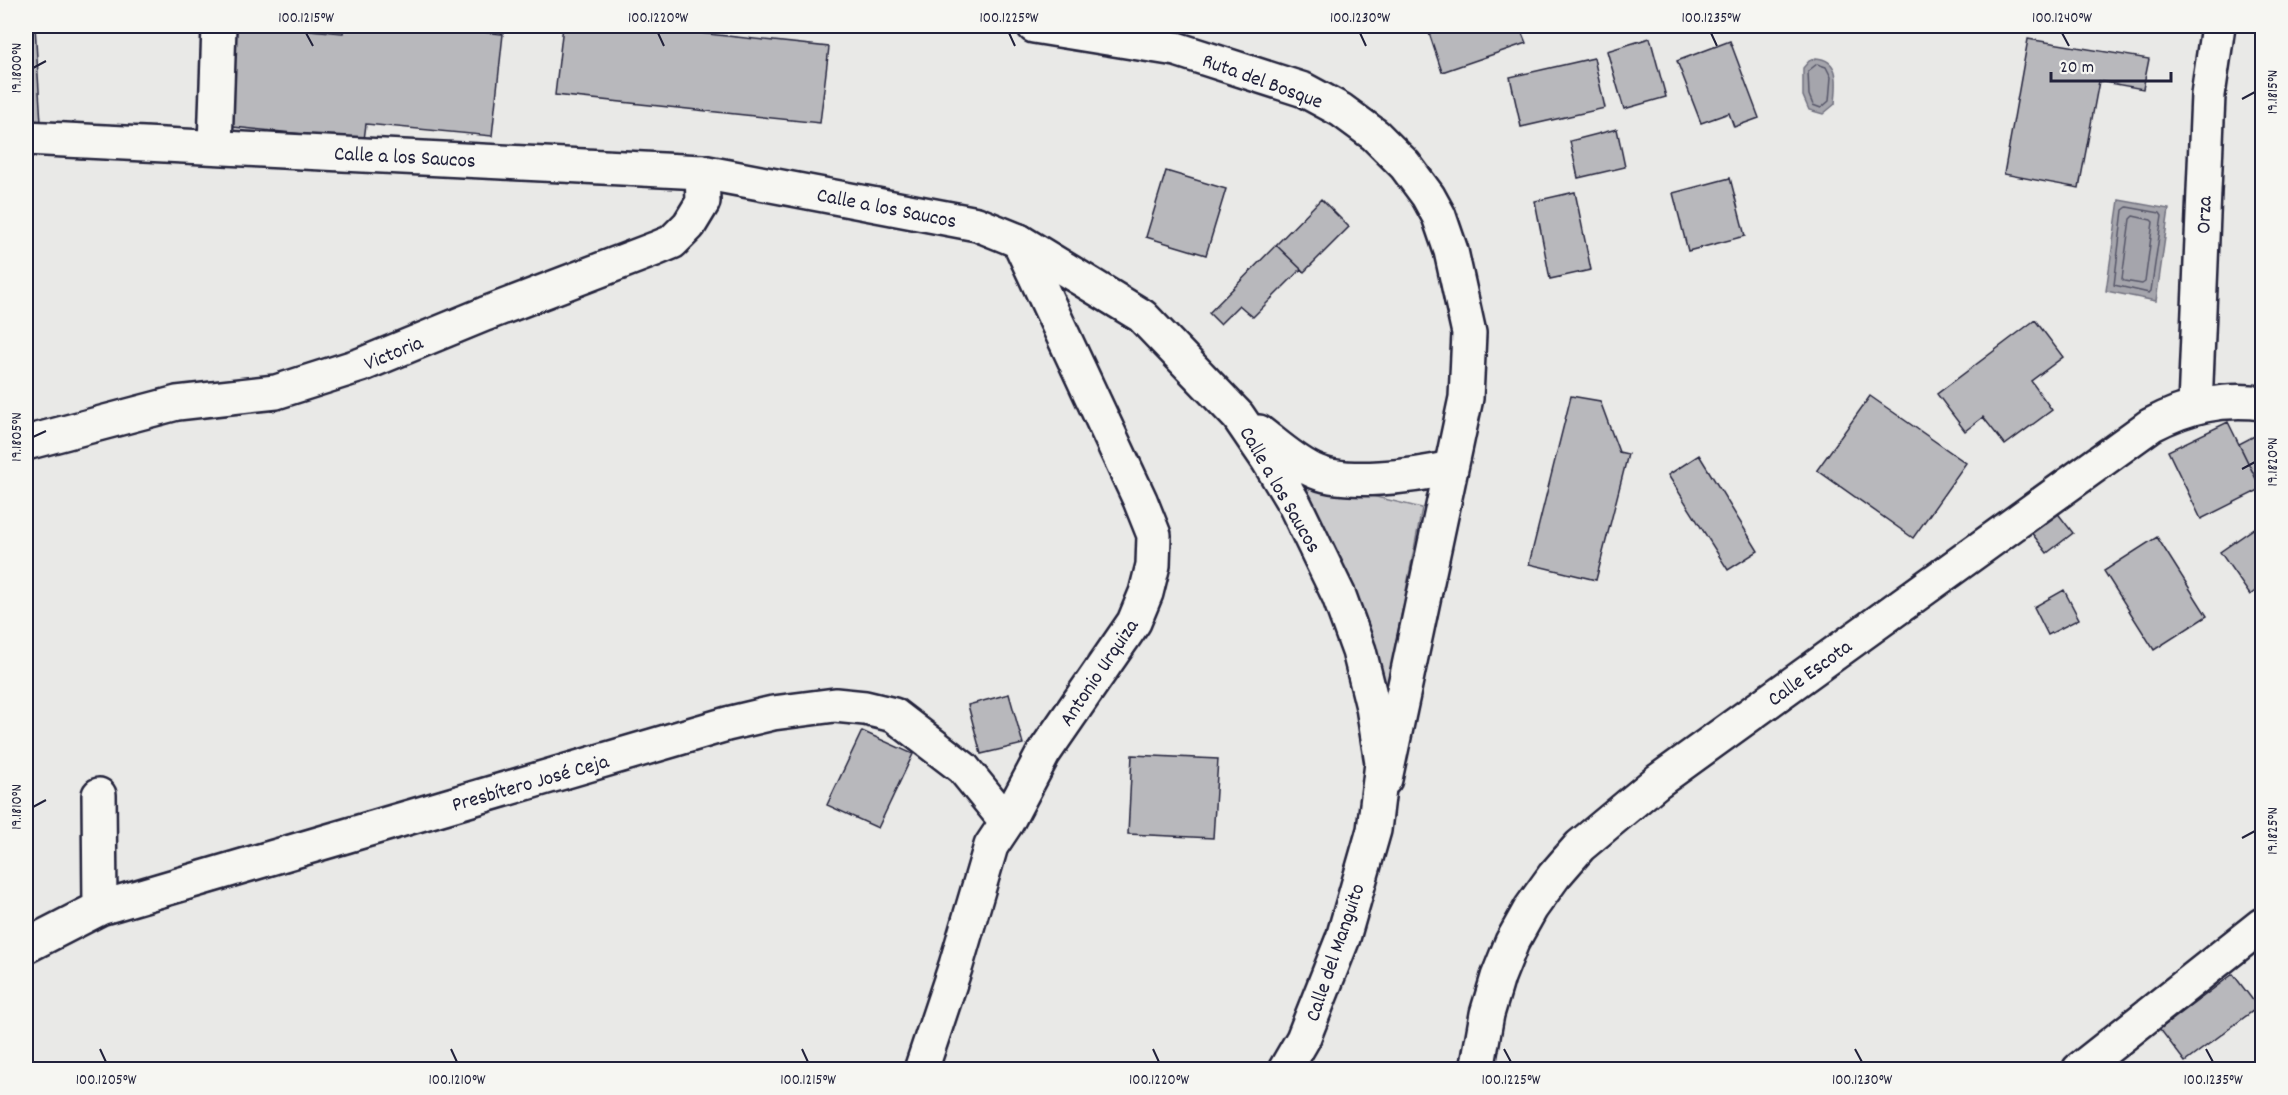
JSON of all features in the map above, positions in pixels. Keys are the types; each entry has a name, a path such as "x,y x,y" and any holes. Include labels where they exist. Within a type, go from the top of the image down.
{"street":[{"path":"215,146 219,26"},
{"name":"Ruta del Bosque","path":"1034,26 1176,49 1264,75 1304,90 1341,110 1375,135 1405,165 1428,196 1439,216 1451,251 1469,333 1466,398 1374,830"},
{"name":"Orza","path":"2195,406 2208,95 2218,26"},
{"name":"Calle a los Saucos","path":"26,138 702,172 977,224 1019,242 1142,316 1238,416 1274,469 1319,552 1339,596 1359,651 1373,708 1382,763 1374,830"},
{"name":"Victoria","path":"26,443 177,403 276,392 361,365 485,314 655,249 672,242 689,225 703,201 702,172"},
{"name":"Antonio Urquiza","path":"921,1070 956,965 991,846 1007,822 1043,754 1134,622 1146,593 1153,565 1154,535 1101,415 1019,242"},
{"name":"Calle Escota","path":"1477,1070 1487,1014 1512,942 1531,908 1580,846 1658,781 2151,425 2172,414 2219,401 2262,402"},
{"path":"1238,416 1292,458 1314,471 1333,476 1391,478 1420,475 1450,468"},
{"name":"Presbítero José Ceja","path":"26,946 100,908 727,724 773,713 835,705 865,708 894,716 963,768 1007,822"},
{"path":"99,795 100,908"},
{"name":"Calle del Manguito","path":"1285,1070 1304,1039 1343,938 1374,830"},
{"path":"2079,1070 2262,925"}],"shaded area":[{"path":"1297,478 1422,508 1385,699"}],"water":[{"path":"1816,58 1830,63 1836,75 1835,104 1823,114 1809,110 1803,96 1803,68 1809,61"},
{"path":"2119,200 2169,209 2156,301 2106,291"}],"building":[{"path":"26,26 35,26 41,123 26,123"},
{"path":"234,26 263,26 343,33 344,26 419,26 503,34 492,136 366,124 364,140 223,126"},
{"path":"563,26 634,26 829,47 820,123 555,95"},
{"path":"1450,26 1519,26 1526,43 1442,72 1429,33"},
{"path":"1650,38 1666,97 1624,109 1607,51"},
{"path":"2028,39 2149,59 2143,89 2099,81 2079,188 2004,174"},
{"path":"1730,41 1759,118 1734,127 1729,113 1701,123 1677,61"},
{"path":"1594,58 1605,108 1521,127 1510,77"},
{"path":"1617,129 1625,167 1578,178 1570,141"},
{"path":"1166,171 1226,189 1206,255 1146,237"},
{"path":"1730,178 1745,236 1688,251 1673,193"},
{"path":"1575,192 1591,270 1550,279 1535,201"},
{"path":"1321,199 1349,227 1304,272 1276,245"},
{"path":"1276,245 1301,269 1253,317 1239,305 1220,324 1209,313"},
{"path":"2035,320 2063,357 2031,381 2052,410 2005,445 1983,417 1965,431 1937,394"},
{"path":"1571,396 1600,401 1619,452 1628,454 1596,580 1529,564"},
{"path":"1870,396 1966,463 1913,538 1817,470"},
{"path":"2228,422 2261,489 2201,519 2168,451"},
{"path":"2262,432 2262,489 2261,489 2239,444"},
{"path":"1699,455 1758,551 1728,570 1668,475"},
{"path":"2056,511 2073,533 2047,553 2031,532"},
{"path":"2262,523 2262,586 2250,595 2220,552"},
{"path":"2157,537 2207,616 2154,650 2104,571"},
{"path":"2064,590 2079,619 2048,635 2034,607"},
{"path":"1009,694 1023,744 981,754 968,705"},
{"path":"862,731 913,754 878,828 827,805"},
{"path":"1132,755 1218,759 1213,838 1128,834"},
{"path":"2233,974 2258,1007 2185,1062 2160,1029"}]}
